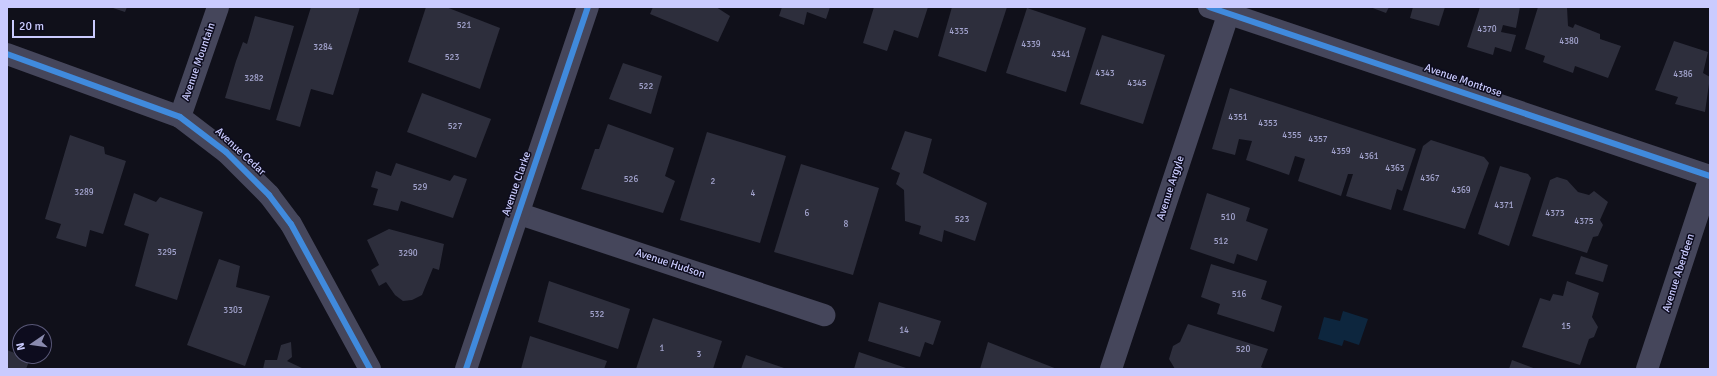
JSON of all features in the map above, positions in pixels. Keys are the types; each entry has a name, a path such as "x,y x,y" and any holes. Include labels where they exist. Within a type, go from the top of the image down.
{"street":[{"name":"Avenue Mountain","path":"180,117 218,7"},
{"name":"Avenue Clarke","path":"466,369 517,213 588,7"},
{"name":"Avenue Montrose","path":"1223,9 1710,177"},
{"name":"Avenue Argyle","path":"1111,369 1223,9"},
{"name":"Avenue Cedar","path":"7,54 180,117 201,131 240,164 280,209 305,249 370,369"},
{"name":"Avenue Aberdeen","path":"1647,369 1710,177"},
{"name":"Avenue Hudson","path":"517,213 824,315"}],"water":[{"path":"1343,311 1368,319 1359,345 1344,340 1342,346 1318,339 1324,317 1340,321"}],"building":[{"path":"110,7 127,7 125,12"},
{"path":"311,7 360,7 333,95 311,89 300,127 276,120"},
{"path":"426,7 446,7 500,28 480,89 408,62"},
{"path":"653,7 716,7 730,16 718,42 650,14"},
{"path":"782,7 830,7 826,19 807,12 804,25 779,16"},
{"path":"874,7 928,7 918,38 894,30 887,51 863,43"},
{"path":"952,7 1007,7 986,72 938,56"},
{"path":"1370,7 1389,7 1386,13"},
{"path":"1413,7 1445,7 1439,26 1410,18"},
{"path":"1480,7 1520,7 1516,28 1503,25 1501,32 1516,35 1511,52 1495,47 1493,55 1467,47"},
{"path":"1538,7 1567,7 1568,26 1573,28 1575,24 1600,34 1600,39 1621,46 1608,78 1575,66 1573,73 1543,62 1545,56 1525,49"},
{"path":"1027,8 1086,28 1066,92 1006,73"},
{"path":"255,16 294,26 270,110 225,98 236,61 243,42 247,44"},
{"path":"1102,35 1165,55 1143,124 1080,104"},
{"path":"1674,41 1708,52 1703,73 1710,77 1705,112 1675,104 1678,97 1655,90"},
{"path":"623,63 662,76 651,114 609,99"},
{"path":"1230,88 1416,149 1402,191 1397,189 1391,210 1346,196 1353,174 1348,174 1341,196 1298,181 1305,159 1295,156 1289,175 1246,160 1252,141 1239,139 1235,155 1212,149"},
{"path":"422,93 491,119 476,158 407,132"},
{"path":"608,124 674,148 665,176 675,181 663,213 581,189 595,149 599,149"},
{"path":"905,131 932,139 923,173 987,203 975,241 944,230 942,242 919,234 921,226 905,221 904,190 896,184 900,173 891,169"},
{"path":"707,132 786,156 760,243 680,220"},
{"path":"70,135 104,147 105,154 126,161 103,234 90,230 86,247 56,238 61,224 45,219"},
{"path":"1431,140 1484,157 1489,163 1465,229 1403,210 1423,146"},
{"path":"396,163 450,181 454,175 467,179 453,218 401,201 398,211 373,205 378,189 371,187 376,171 391,176"},
{"path":"801,164 879,188 853,275 774,252"},
{"path":"1500,166 1528,174 1531,178 1509,246 1478,234"},
{"path":"1557,177 1567,180 1578,192 1589,195 1594,191 1608,202 1600,220 1603,225 1598,236 1593,237 1587,253 1532,236 1550,180"},
{"path":"134,193 156,202 160,197 203,212 177,300 135,286 149,234 124,225"},
{"path":"1207,193 1250,208 1246,221 1268,229 1257,261 1237,254 1234,264 1190,249"},
{"path":"389,229 444,244 439,270 433,268 422,295 412,300 403,301 395,295 386,282 379,286 371,270 379,265 367,240"},
{"path":"1581,256 1608,265 1603,282 1575,274"},
{"path":"219,259 240,266 236,287 270,296 245,366 187,345"},
{"path":"1211,264 1267,281 1261,299 1282,306 1274,332 1217,314 1220,304 1201,297"},
{"path":"549,281 630,309 618,349 538,322"},
{"path":"1567,281 1599,293 1592,317 1598,327 1594,337 1589,339 1580,365 1522,347 1540,298 1550,301 1553,294 1563,296"},
{"path":"879,302 941,321 933,345 925,342 920,357 868,341"},
{"path":"653,318 722,341 713,369 636,369"},
{"path":"1188,324 1268,349 1261,367 1265,369 1175,369 1169,359 1173,346 1180,342"},
{"path":"530,336 607,361 604,369 521,369"},
{"path":"291,342 292,357 287,361 304,369 263,369 265,360 277,360 281,345"},
{"path":"988,342 1057,369 980,369"},
{"path":"7,350 12,352 12,364 28,364 26,369 7,369"},
{"path":"859,352 909,369 854,369"},
{"path":"746,355 787,369 741,369"},
{"path":"1512,360 1536,369 1509,369"}],"cycle path":[{"path":"466,369 588,7"},
{"path":"1209,7 1710,176"},
{"path":"7,54 180,117 226,152 269,195 291,224 370,369"}]}
